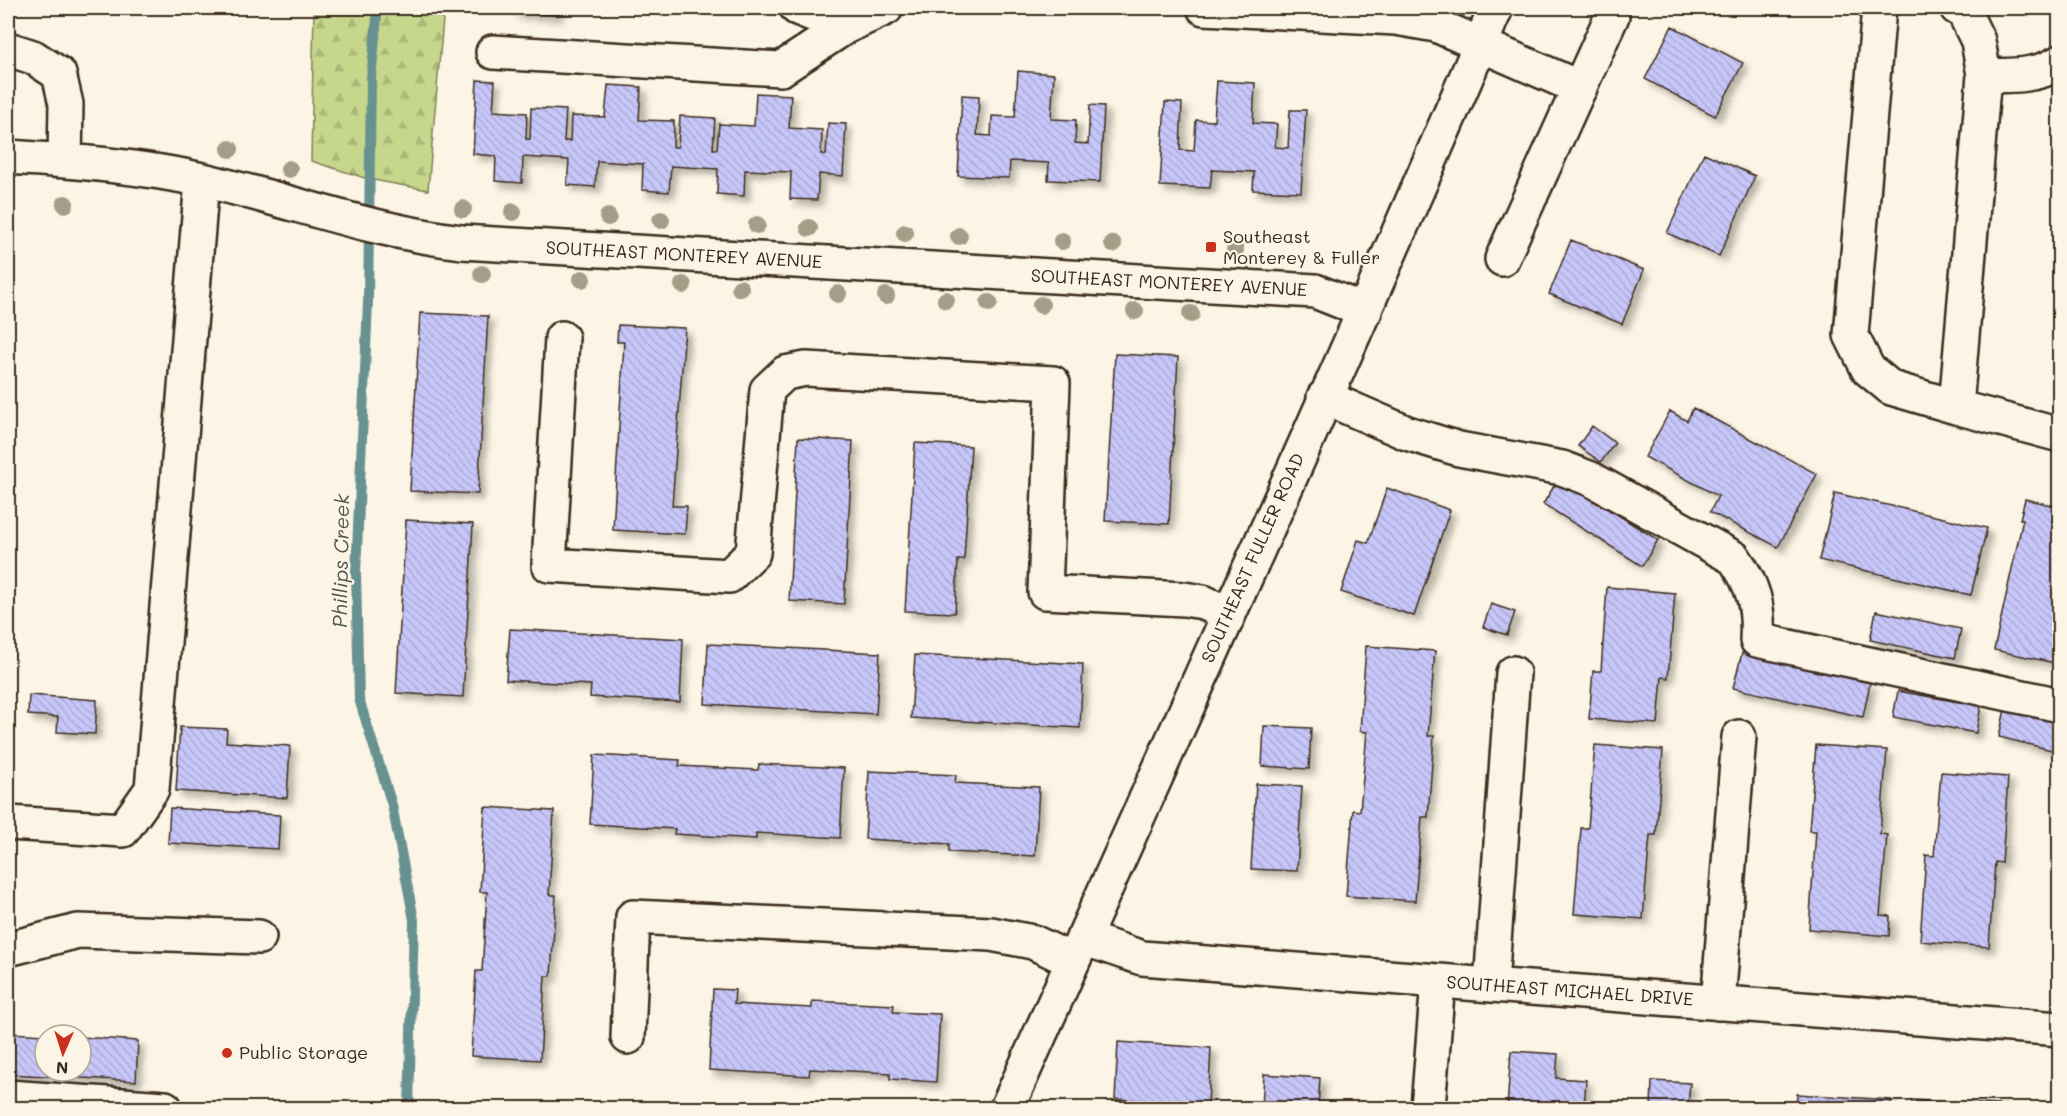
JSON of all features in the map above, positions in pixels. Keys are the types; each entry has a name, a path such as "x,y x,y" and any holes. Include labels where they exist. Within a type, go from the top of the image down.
{"street":[{"path":"797,8 845,27"},
{"path":"493,52 781,69 845,27 886,8"},
{"path":"1204,8 1396,18 1436,25 1479,46 1580,88"},
{"name":"SOUTHEAST FULLER ROAD","path":"1007,1108 1324,397 1365,311 1496,8"},
{"path":"1879,8 1851,335 1868,369 1891,388 2060,435"},
{"path":"1956,407 1984,75 1978,41 1962,8"},
{"path":"1502,259 1612,16"},
{"path":"8,49 33,57 58,74 66,104 65,160"},
{"path":"1984,75 2015,76 2048,69 2060,62"},
{"name":"SOUTHEAST MONTEREY AVENUE","path":"8,157 65,160 150,170 202,180 341,219 423,237 485,243 1316,291 1365,311"},
{"path":"8,823 123,830 152,789 202,180"},
{"path":"562,338 549,565 729,576 753,553 767,390 785,373 806,369 1053,382 1045,592 1184,599 1203,602 1228,614"},
{"path":"1324,397 1407,433 1459,449 1562,468 1591,479 1734,558 1749,579 1758,615 1757,640 2060,705"},
{"path":"1491,985 1513,673"},
{"path":"1718,1003 1739,737"},
{"name":"SOUTHEAST MICHAEL DRIVE","path":"628,1037 633,917 991,934 1142,958 2060,1029"},
{"path":"8,950 78,931 259,937"},
{"path":"1428,1108 1438,981"},
{"path":"8,1097 165,1108"}],"green space":[{"path":"314,8 444,8 428,190 368,179 311,161"}],"building":[{"path":"514,8 558,8 558,15 514,13"},
{"path":"1672,26 1743,63 1715,116 1645,79"},
{"path":"1018,71 1054,74 1051,119 1076,120 1075,143 1088,144 1090,105 1104,106 1100,182 1048,180 1049,163 1010,161 1009,178 958,176 962,95 979,96 977,135 991,136 992,116 1015,117"},
{"path":"477,80 495,81 493,111 527,113 526,139 530,139 531,108 566,110 564,141 570,141 571,116 605,117 608,85 641,87 639,120 674,121 673,147 678,147 680,116 715,118 713,149 717,149 719,124 754,126 756,93 791,95 789,128 822,130 821,154 826,155 828,123 846,124 843,176 819,174 817,200 790,199 791,172 745,170 744,196 717,194 718,169 671,166 669,192 642,190 643,164 597,161 595,187 567,185 569,160 523,157 522,183 495,181 496,156 473,154"},
{"path":"1217,81 1255,83 1253,123 1277,124 1275,147 1288,148 1290,110 1306,110 1301,192 1253,190 1254,172 1212,170 1210,188 1160,186 1165,102 1182,103 1180,150 1194,151 1196,120 1214,121"},
{"path":"1704,153 1755,176 1719,256 1667,233"},
{"path":"1571,240 1644,270 1622,324 1549,294"},
{"path":"420,313 488,316 478,494 410,491"},
{"path":"618,325 685,328 672,506 687,506 685,534 613,530 624,342 617,342"},
{"path":"1115,354 1178,357 1169,524 1105,521"},
{"path":"1693,408 1817,474 1778,547 1710,512 1718,496 1645,457 1670,411 1687,421"},
{"path":"1592,426 1615,443 1601,462 1578,446"},
{"path":"798,438 853,441 844,604 789,601"},
{"path":"915,443 971,446 964,560 958,560 955,613 905,611"},
{"path":"1559,478 1658,540 1642,566 1543,504"},
{"path":"1387,488 1450,510 1414,616 1341,592 1358,540 1368,543"},
{"path":"1835,493 1987,528 1971,595 1819,560"},
{"path":"2025,499 2060,507 2060,664 1994,650 2023,519 2020,519"},
{"path":"406,520 473,524 463,697 396,693"},
{"path":"1607,587 1675,593 1668,678 1662,677 1658,724 1589,719 1593,671 1601,671"},
{"path":"1491,604 1515,612 1507,635 1483,627"},
{"path":"1876,611 1961,629 1955,658 1870,640"},
{"path":"510,629 683,639 680,702 590,697 591,685 506,680"},
{"path":"708,644 880,653 876,714 705,704"},
{"path":"1366,646 1435,651 1428,736 1434,736 1428,817 1422,817 1415,901 1346,896 1353,810 1360,811 1367,732 1360,731"},
{"path":"1742,653 1870,683 1863,717 1733,688"},
{"path":"915,655 1083,664 1080,728 911,718"},
{"path":"1898,691 1981,706 1976,733 1893,717"},
{"path":"29,695 97,700 95,734 57,732 58,717 28,715"},
{"path":"2005,709 2060,722 2060,752 1999,737"},
{"path":"1264,726 1311,728 1309,769 1262,766"},
{"path":"180,727 227,729 226,742 290,746 287,798 176,791"},
{"path":"1595,745 1663,750 1656,835 1650,835 1643,919 1574,914 1581,828 1588,828"},
{"path":"1816,745 1887,750 1880,834 1887,835 1880,915 1890,916 1889,936 1809,929 1816,831 1809,831"},
{"path":"594,755 680,760 679,766 758,770 759,764 844,768 840,838 756,833 756,839 674,834 675,829 590,824"},
{"path":"869,771 956,775 955,783 1039,787 1035,856 949,852 949,844 865,839"},
{"path":"1941,772 2008,777 2002,863 1995,862 1989,947 1920,941 1926,855 1934,856"},
{"path":"1256,784 1302,786 1297,871 1251,869"},
{"path":"485,807 554,811 549,895 556,895 551,976 545,976 540,1060 471,1056 476,971 482,971 487,892 480,892"},
{"path":"170,808 280,815 278,849 168,843"},
{"path":"713,989 735,990 734,1004 812,1008 812,1001 894,1005 893,1012 940,1014 936,1082 890,1079 890,1073 810,1069 809,1076 709,1070"},
{"path":"8,1033 33,1034 33,1075 8,1074"},
{"path":"93,1038 138,1041 136,1081 93,1079"},
{"path":"1118,1042 1211,1048 1208,1105 1115,1099"},
{"path":"1511,1051 1558,1054 1556,1078 1586,1080 1584,1108 1507,1108"},
{"path":"1264,1074 1320,1078 1318,1108 1262,1108"},
{"path":"1652,1081 1690,1083 1688,1108 1651,1108"},
{"path":"1797,1094 1891,1100 1891,1108 1796,1108"},
{"path":"1912,1100 2018,1106 2018,1108 1912,1108"}],"waterway":[{"name":"Phillips Creek","path":"378,8 371,78 368,302 356,573 359,699 392,805 414,920 409,1108"}],"place":[{"name":"Southeast Monterey & Fuller","path":"1211,247"},
{"name":"Public Storage","path":"227,1053"}]}
